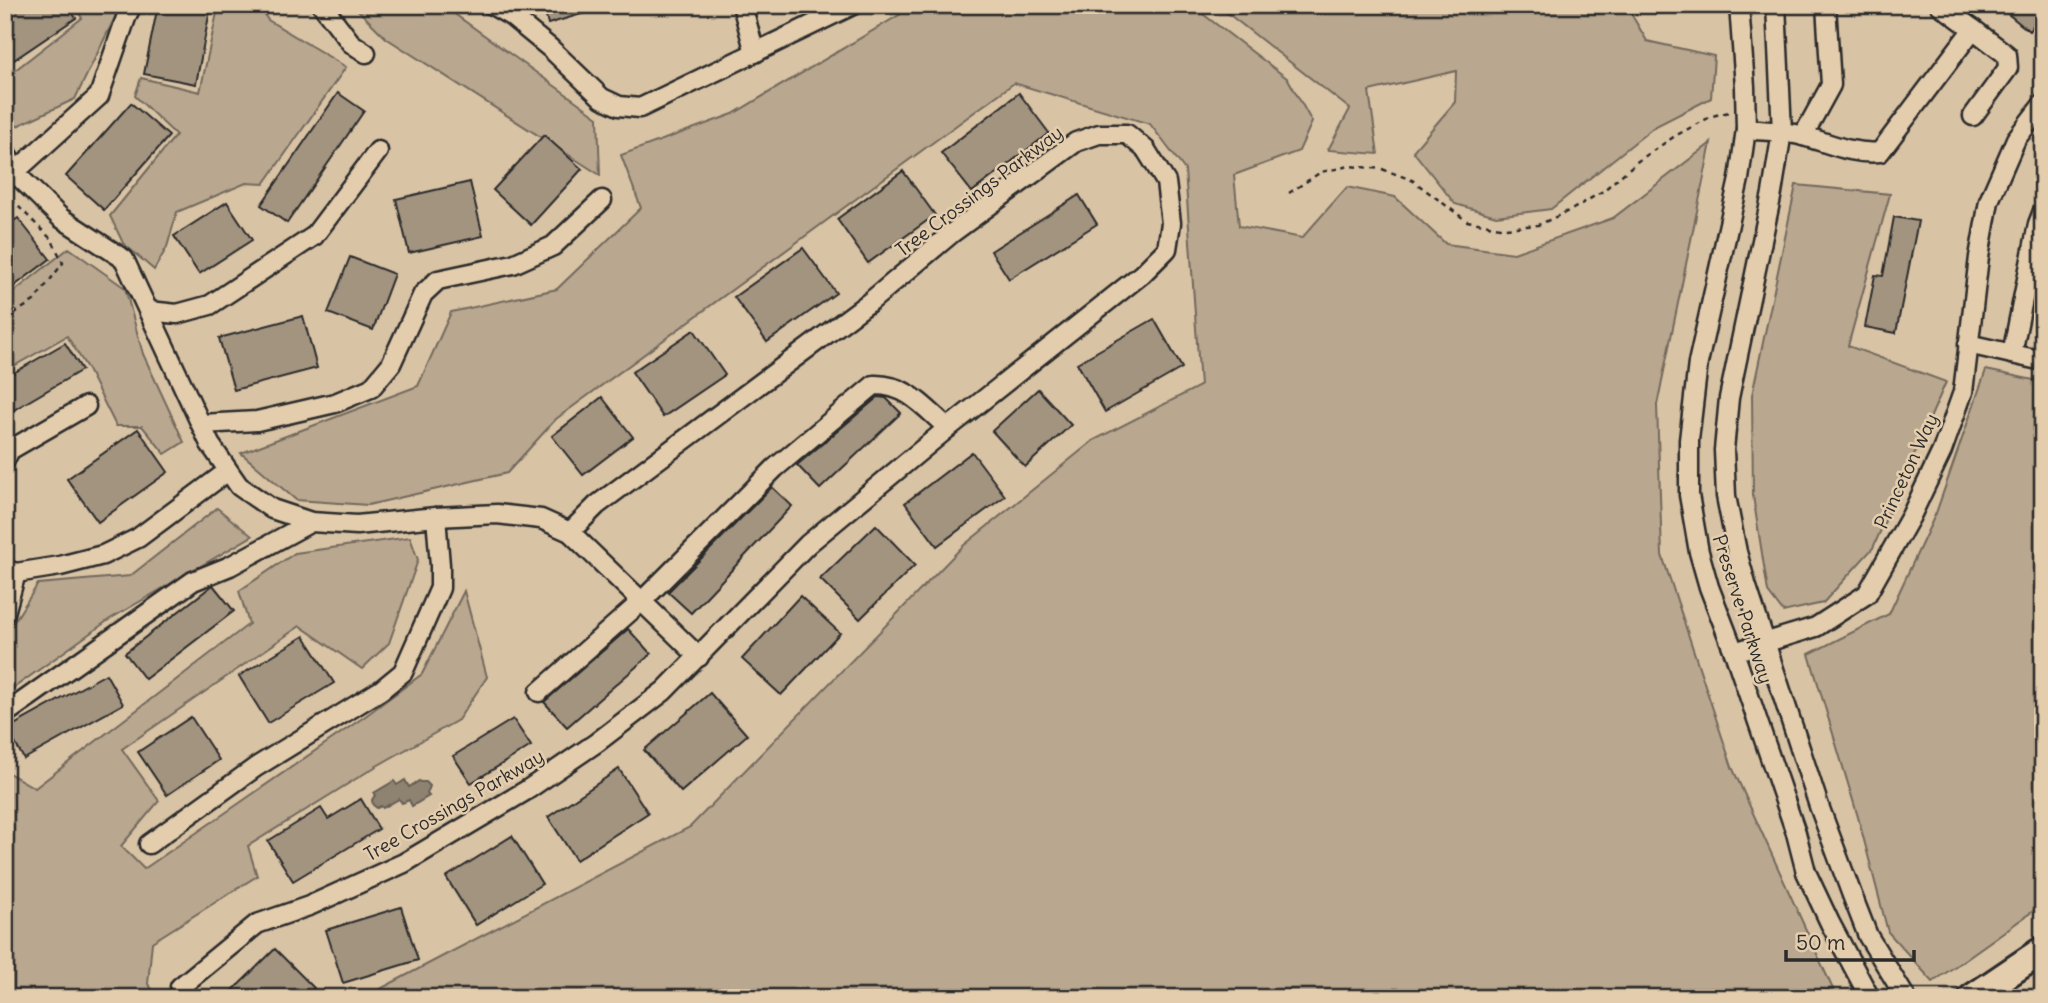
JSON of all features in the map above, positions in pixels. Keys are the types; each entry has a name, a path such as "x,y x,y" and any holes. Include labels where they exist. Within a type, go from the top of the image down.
{"highway":[{"path":"1972,998 2043,950"}],"street":[{"path":"10,177 99,96 132,5"},
{"path":"322,5 351,43 366,53"},
{"path":"492,5 511,16 550,48 602,98 619,106 640,108 853,5"},
{"path":"742,5 755,52"},
{"name":"Preserve Parkway","path":"1739,5 1746,129 1739,179 1698,363 1689,440 1689,495 1699,552 1709,587 1796,832 1806,872 1870,998"},
{"name":"Preserve Parkway","path":"1776,5 1782,132 1772,193 1729,398 1724,450 1726,496 1737,552 1819,806 1868,936 1906,998"},
{"path":"1803,136 1831,85 1826,5"},
{"path":"1940,5 2007,55 2008,68 1973,116"},
{"path":"1746,129 1803,136 1864,153 1880,152 1973,29"},
{"name":"Princeton Way","path":"1734,652 1816,627 1867,594 1912,516 1942,452 1963,392 1983,227 1989,201 2016,139 2043,104"},
{"name":"Tree Crossings Parkway","path":"180,987 257,924 309,906 404,863 527,790 596,743 654,698 699,657 808,544 948,428 1142,274 1167,249 1171,223 1166,182 1146,150 1127,134 1099,134 1076,142 952,233 872,301 597,505 570,532"},
{"path":"5,150 10,177 61,218 124,259 210,444 239,486 272,509 311,522 357,525 497,514 541,519 570,532 699,657"},
{"path":"149,311 177,314 210,305 314,236 378,151"},
{"path":"201,424 257,421 335,403 371,388 391,364 423,294 438,281 513,264 553,246 602,200"},
{"path":"2012,354 2038,224 2043,211"},
{"path":"1968,344 2043,362"},
{"path":"539,692 642,601 775,468 874,385 888,384 910,394 948,428"},
{"path":"5,460 10,450 86,406"},
{"path":"5,613 11,571 60,566 103,555 138,538 228,471"},
{"path":"149,844 256,766 381,690 402,672 440,588 436,517"},
{"path":"5,714 193,581 230,566 311,522"}],"path":[{"path":"1289,193 1321,172 1350,166 1382,169 1412,180 1467,221 1505,229 1538,225 1603,191 1637,161 1687,130 1712,116 1746,108"},
{"path":"5,319 34,301 63,263 52,240 10,199"}],"shaded area":[{"path":"74,5 121,5 75,99 17,126 5,118 5,78 82,18"},
{"path":"353,5 442,5 598,117 600,175 386,38"},
{"path":"916,5 1191,5 1288,79 1312,122 1299,151 1234,175 1239,226 1302,238 1347,187 1395,197 1446,244 1514,253 1613,218 1711,143 1657,405 1662,555 1732,767 1837,998 363,998 690,827 963,546 1094,440 1200,386 1185,170 1150,124 1014,83 556,419 507,473 368,505 296,500 241,453 418,386 451,312 557,289 641,208 621,155 733,114"},
{"path":"1217,5 1626,5 1647,41 1714,56 1711,98 1654,127 1551,209 1496,216 1455,204 1413,151 1455,102 1456,71 1369,91 1378,154 1328,150 1350,109"},
{"path":"259,7 268,20 346,67 264,184 246,183 177,212 167,247 154,270 123,243 110,216 176,135 135,96 141,78 200,92 218,8"},
{"path":"1796,185 1890,194 1848,346 1946,382 1873,548 1823,603 1783,612 1768,592 1753,496 1752,395"},
{"path":"69,248 125,288 143,354 184,442 165,454 142,426 116,426 87,368 67,336 5,371 5,299"},
{"path":"1986,370 2043,382 2043,904 1933,982 1888,932 1858,817 1809,654 1889,614 1936,513"},
{"path":"217,508 252,536 110,619 5,694 5,636 38,584 130,576"},
{"path":"410,537 418,560 389,643 362,669 300,626 122,749 159,801 121,846 144,869 422,674 464,591 487,677 458,720 375,767 248,846 257,876 152,942 148,984 159,998 5,996 5,771 35,788 249,624 239,591 295,553"},
{"path":"405,780 409,787 419,781 426,782 430,786 427,794 429,796 412,806 409,800 402,803 399,799 383,808 373,805 374,793 394,781 397,785"}],"building":[{"path":"5,5 67,5 76,18 5,66"},
{"path":"158,5 211,5 196,84 144,74"},
{"path":"543,5 597,5 598,9 548,24"},
{"path":"1997,5 2043,5 2043,14 2029,31"},
{"path":"338,93 364,111 287,223 261,205"},
{"path":"1019,93 1049,133 972,192 941,153"},
{"path":"131,103 169,136 104,210 66,176"},
{"path":"544,135 582,169 531,225 493,190"},
{"path":"903,171 935,215 868,263 837,219"},
{"path":"470,182 483,236 409,253 396,199"},
{"path":"1079,195 1097,224 1009,279 991,251"},
{"path":"227,202 252,240 199,274 174,236"},
{"path":"1894,217 1918,221 1896,333 1865,327 1875,275 1883,276"},
{"path":"18,218 50,259 5,293 5,227"},
{"path":"803,248 836,293 767,342 734,297"},
{"path":"350,257 394,274 373,330 328,313"},
{"path":"303,316 317,368 234,390 219,338"},
{"path":"1154,319 1182,368 1105,412 1077,363"},
{"path":"694,330 725,375 663,417 632,372"},
{"path":"65,343 82,370 5,415 5,378"},
{"path":"1038,389 1071,425 1025,467 992,431"},
{"path":"602,397 633,437 583,475 552,436"},
{"path":"878,397 886,398 901,413 820,489 797,465"},
{"path":"138,429 168,472 98,522 67,479"},
{"path":"972,452 1005,496 937,546 905,503"},
{"path":"772,487 792,506 691,613 668,592"},
{"path":"876,525 915,565 860,619 820,579"},
{"path":"213,585 234,611 145,679 125,653"},
{"path":"800,596 840,633 781,695 742,659"},
{"path":"628,629 651,654 567,727 544,702"},
{"path":"304,636 334,683 268,723 239,676"},
{"path":"106,674 123,704 24,759 7,729"},
{"path":"710,693 747,735 681,792 644,750"},
{"path":"191,717 219,760 167,795 138,752"},
{"path":"513,719 531,746 471,783 453,756"},
{"path":"619,769 648,813 576,860 548,817"},
{"path":"361,799 379,829 293,881 268,841 321,808 328,819"},
{"path":"512,836 542,884 476,925 446,877"},
{"path":"401,907 418,960 343,983 326,930"},
{"path":"275,949 314,988 303,998 225,998"}]}
